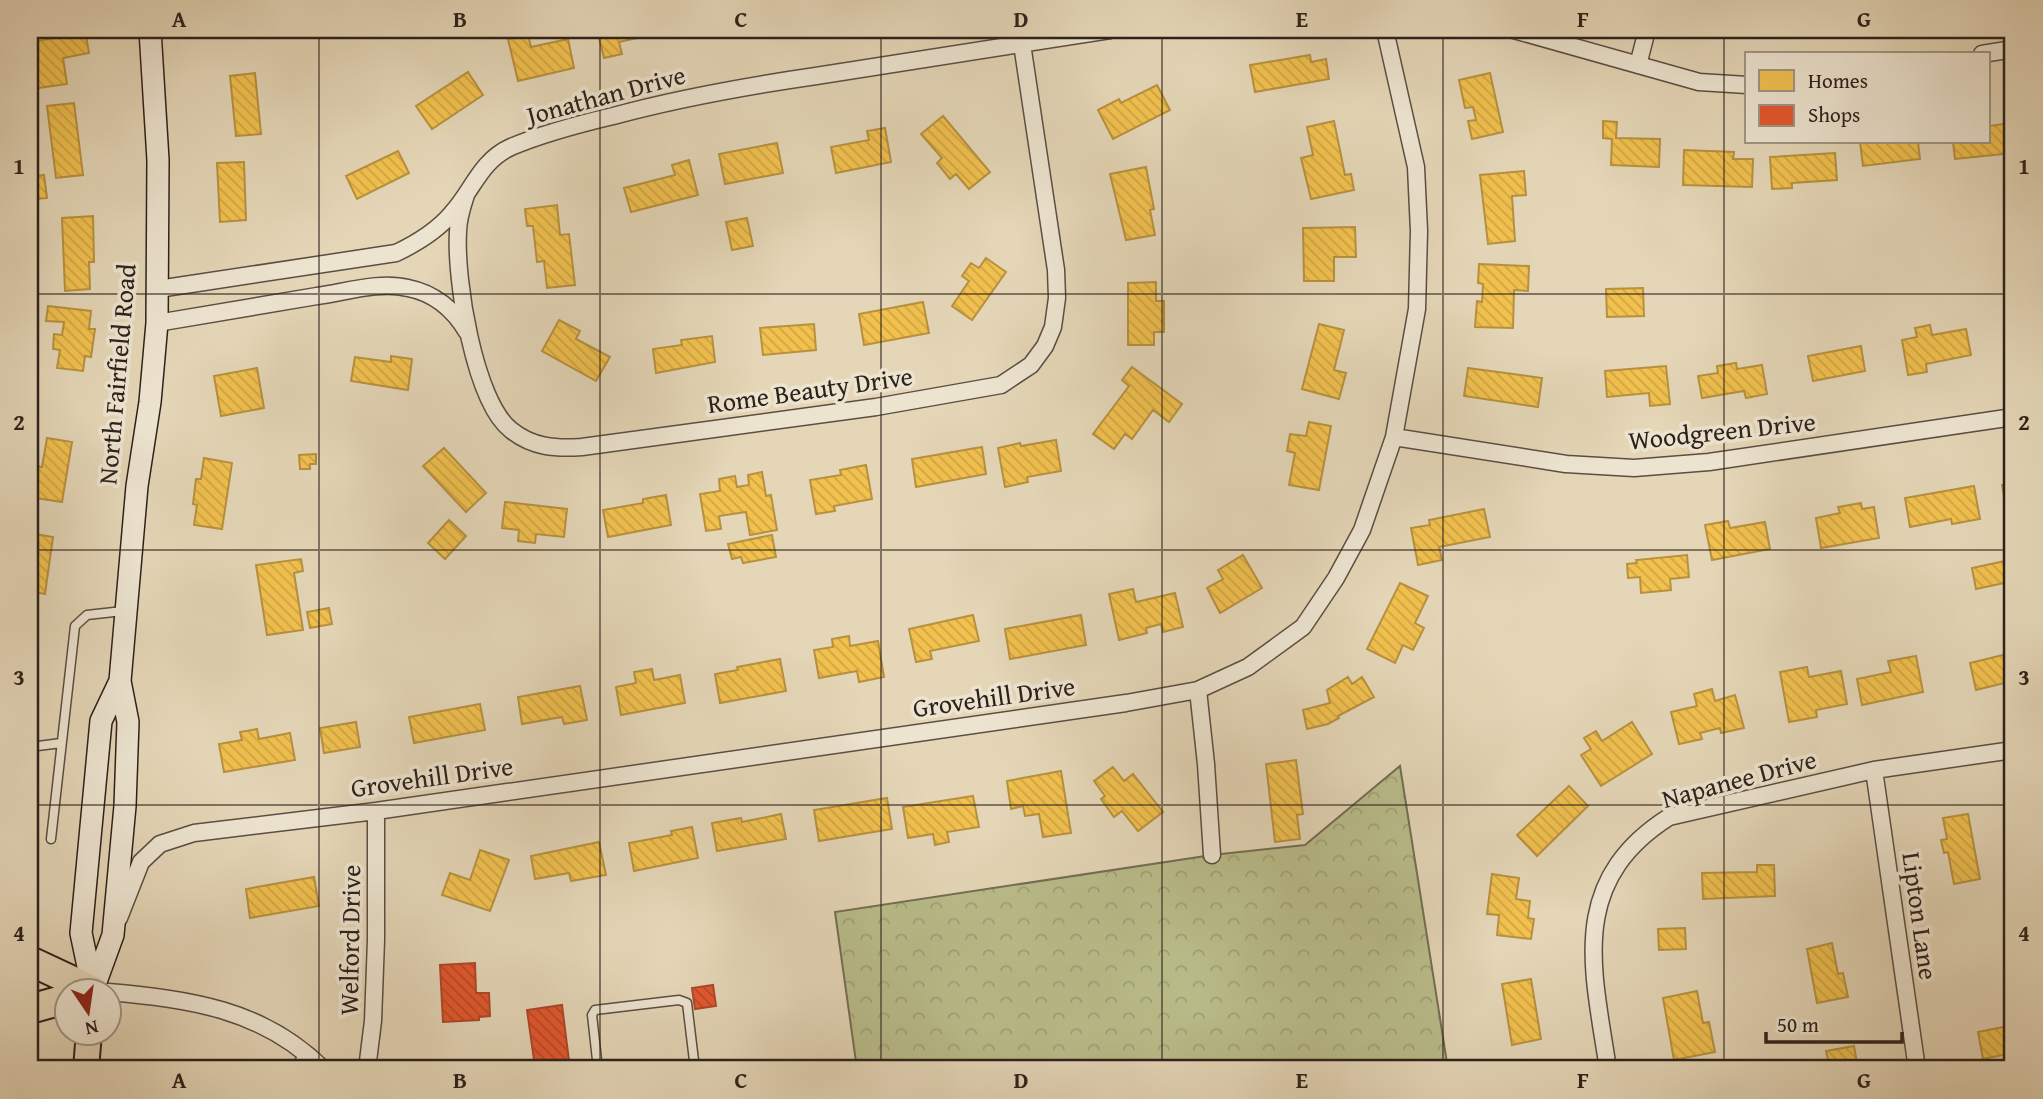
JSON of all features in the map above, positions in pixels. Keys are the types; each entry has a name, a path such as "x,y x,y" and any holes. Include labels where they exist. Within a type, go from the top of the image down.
{"highway":[{"path":"30,961 63,976"},
{"path":"30,1006 52,1003"}],"main road":[{"name":"North Fairfield Road","path":"98,976 113,935 125,806 128,722 120,681 137,486 150,402 157,323 158,160 150,30"},
{"name":"North Fairfield Road","path":"90,976 81,933 100,721 120,681"},
{"path":"86,1069 88,1046"}],"street":[{"name":"Jonathan Drive","path":"158,289 396,253 436,229 466,195 480,171 500,153 577,125 669,101 736,88 1110,30"},
{"name":"Grovehill Drive","path":"113,935 141,862 160,844 194,833 376,811 1126,703 1198,690 1248,667 1303,627 1336,578 1362,530 1394,437 1417,309 1419,231 1416,167 1385,30"},
{"path":"1514,30 1699,82 1745,85"},
{"path":"1638,65 1647,30"},
{"name":"Rome Beauty Drive","path":"466,195 459,218 457,242 472,342 486,395 499,418 524,439 540,446 557,449 582,447 876,407 988,388 1012,380 1031,365 1045,346 1053,327 1057,298 1056,270 1022,44"},
{"path":"1990,53 2013,50"},
{"path":"157,323 396,286 421,291 442,303 460,321 472,342"},
{"name":"Woodgreen Drive","path":"1394,437 1566,464 1634,468 1709,462 2013,417"},
{"path":"1198,690 1212,855"},
{"name":"Napanee Drive","path":"1608,1069 1593,970 1595,920 1606,887 1624,856 1669,817 1874,770 2013,750"},
{"name":"Lipton Lane","path":"1874,770 1917,1069"},
{"name":"Welford Drive","path":"367,1069 373,1021 377,924 376,811"},
{"path":"122,994 169,999 236,1013 264,1025 323,1069"}],"lane":[{"path":"51,839 75,626 87,615 126,611"},
{"path":"30,747 61,743"},
{"path":"598,1069 592,1015 595,1010 680,1000 687,1003 695,1069"},
{"path":"294,1069 305,1053"}],"green space":[{"path":"1400,766 1448,1069 857,1069 835,912 1212,855 1305,845"}],"building: Homes":[{"path":"55,30 85,30 89,53 63,58 67,84 38,88 31,42 56,38"},
{"path":"597,30 665,32 619,42 622,54 604,58"},
{"path":"1721,30 1798,30 1798,31 1721,34"},
{"path":"528,35 531,47 568,39 574,68 518,81 508,39"},
{"path":"1310,55 1311,62 1326,59 1329,79 1255,92 1250,65"},
{"path":"468,72 483,95 432,129 416,106"},
{"path":"255,73 261,134 236,136 230,76"},
{"path":"1490,73 1503,132 1472,139 1468,121 1476,120 1473,107 1465,108 1459,80"},
{"path":"1157,85 1170,110 1113,139 1098,110 1119,99 1121,103"},
{"path":"74,103 83,175 56,178 47,106"},
{"path":"943,116 990,172 969,189 956,174 950,179 937,163 942,158 921,134"},
{"path":"1334,121 1345,175 1351,174 1354,190 1311,199 1301,158 1313,155 1307,127"},
{"path":"1603,121 1617,122 1616,138 1660,139 1659,167 1611,165 1612,139 1603,138"},
{"path":"2011,123 2013,153 1955,159 1953,144 1990,144 1990,126"},
{"path":"885,128 891,162 836,173 831,147 869,140 867,131"},
{"path":"777,143 783,173 725,184 719,154"},
{"path":"1860,144 1918,144 1920,159 1863,166"},
{"path":"1684,150 1734,152 1733,159 1753,159 1752,187 1683,185"},
{"path":"398,151 409,173 357,199 346,176"},
{"path":"1835,153 1837,180 1792,183 1792,188 1772,189 1770,157"},
{"path":"689,160 698,195 631,212 624,188 675,175 672,165"},
{"path":"244,162 246,220 220,222 217,163"},
{"path":"1146,167 1154,209 1150,210 1155,235 1126,240 1110,174"},
{"path":"1524,171 1526,195 1512,196 1515,241 1488,244 1480,175"},
{"path":"44,175 47,198 30,200 30,177"},
{"path":"557,205 560,235 569,234 575,285 547,288 544,261 537,262 533,226 527,226 525,209"},
{"path":"93,216 94,262 89,262 90,289 65,291 62,218"},
{"path":"747,218 753,246 732,250 726,222"},
{"path":"1355,227 1356,257 1334,257 1334,281 1304,281 1303,228"},
{"path":"986,258 1006,272 972,320 952,306 969,281 962,276 971,263 979,268"},
{"path":"1479,264 1529,266 1528,291 1514,290 1513,328 1475,327 1477,301 1482,302 1483,284 1478,283"},
{"path":"1156,282 1156,301 1164,301 1164,332 1154,332 1154,345 1128,345 1128,283"},
{"path":"1643,288 1644,316 1607,317 1606,289"},
{"path":"923,302 929,333 864,345 859,314"},
{"path":"48,306 91,311 89,329 95,329 91,357 85,356 83,371 57,368 60,350 53,349 54,334 62,335 64,322 46,321"},
{"path":"559,320 580,331 576,339 610,357 596,381 542,351"},
{"path":"814,324 816,350 763,355 760,328"},
{"path":"1319,324 1344,330 1334,370 1346,373 1339,399 1302,389"},
{"path":"1930,325 1932,335 1966,329 1971,355 1926,364 1927,372 1908,375 1902,340 1917,337 1915,328"},
{"path":"712,336 715,362 656,373 653,349 682,345 681,340"},
{"path":"1861,346 1865,371 1813,381 1808,356"},
{"path":"391,356 412,359 408,390 351,381 355,357 391,362"},
{"path":"1736,363 1737,369 1762,365 1767,394 1746,398 1744,391 1702,398 1698,376 1718,373 1717,366"},
{"path":"1666,366 1670,404 1650,406 1649,393 1607,397 1605,371"},
{"path":"1132,367 1182,404 1169,422 1153,410 1132,439 1125,434 1114,449 1093,434 1129,386 1122,380"},
{"path":"257,368 264,408 221,416 214,376"},
{"path":"1468,368 1542,378 1538,407 1464,396"},
{"path":"1309,422 1331,426 1319,490 1289,485 1295,453 1287,451 1290,434 1306,436"},
{"path":"47,438 72,442 62,502 35,498 38,483 30,482 30,465 42,467"},
{"path":"1056,440 1061,471 1027,477 1028,482 1005,487 998,448"},
{"path":"982,447 986,474 916,487 912,459"},
{"path":"444,448 486,493 466,512 423,466"},
{"path":"316,454 316,464 310,464 310,469 300,469 299,455"},
{"path":"204,458 232,463 222,529 194,525 197,505 193,504 196,479 201,479"},
{"path":"866,465 872,499 834,506 835,511 816,514 810,480 841,475 840,470"},
{"path":"762,472 766,496 771,495 777,530 750,535 746,512 719,516 721,529 706,531 700,494 720,491 719,479 735,476 737,487 749,485 748,475"},
{"path":"2013,482 2013,517 2008,518 2002,485"},
{"path":"1974,486 1980,519 1952,524 1951,519 1910,527 1905,498"},
{"path":"666,495 671,525 608,537 603,510 643,503 643,499"},
{"path":"505,502 567,509 564,537 536,534 535,543 518,541 519,530 502,528"},
{"path":"1861,503 1862,509 1874,507 1879,538 1821,548 1816,518 1840,513 1838,507"},
{"path":"1484,509 1490,537 1439,547 1442,560 1418,565 1411,528 1430,525 1429,520"},
{"path":"449,520 466,536 445,559 428,543"},
{"path":"1728,521 1730,528 1765,522 1770,549 1712,560 1705,525"},
{"path":"30,533 53,537 45,594 30,591"},
{"path":"772,535 776,557 743,563 741,557 732,559 728,544"},
{"path":"1243,555 1262,588 1220,613 1207,588 1223,579 1218,570"},
{"path":"1687,555 1689,577 1670,579 1671,590 1641,593 1640,577 1628,578 1627,564 1637,563 1636,560"},
{"path":"301,559 303,571 294,573 303,630 267,635 256,565"},
{"path":"2005,561 2009,582 1976,589 1972,568"},
{"path":"1400,583 1428,596 1415,623 1424,628 1413,650 1403,645 1395,663 1367,649"},
{"path":"1133,589 1136,602 1175,593 1183,627 1163,632 1161,624 1146,628 1147,633 1119,640 1109,594"},
{"path":"329,608 332,624 310,628 307,612"},
{"path":"973,615 979,641 930,651 932,659 916,662 909,629"},
{"path":"1081,615 1086,645 1010,659 1005,629"},
{"path":"849,636 850,646 878,641 884,677 859,682 857,671 819,678 814,650 833,647 832,639"},
{"path":"2011,653 2013,681 1976,690 1970,663"},
{"path":"1916,656 1923,692 1862,705 1857,679 1891,672 1888,661"},
{"path":"780,659 786,691 720,703 715,674"},
{"path":"1807,667 1809,677 1841,671 1847,704 1816,710 1817,717 1789,722 1780,672"},
{"path":"652,669 654,680 680,675 685,703 621,715 616,687 636,683 634,672"},
{"path":"1348,677 1352,684 1362,677 1374,697 1328,724 1307,729 1303,710 1330,703 1327,690"},
{"path":"580,686 587,720 564,724 562,717 522,724 518,697"},
{"path":"1712,689 1715,701 1735,695 1744,728 1721,733 1720,728 1700,733 1702,739 1679,744 1671,712 1697,706 1694,694"},
{"path":"480,704 485,730 414,743 409,717"},
{"path":"356,722 360,747 324,753 320,728"},
{"path":"1632,722 1652,754 1601,786 1581,755 1591,749 1584,738 1596,731 1602,741"},
{"path":"257,729 259,739 290,733 295,760 224,772 219,744 242,740 240,732"},
{"path":"1296,760 1303,814 1297,815 1300,839 1275,842 1266,764"},
{"path":"1113,767 1124,781 1133,774 1163,812 1138,831 1122,811 1114,817 1101,799 1105,796 1094,781"},
{"path":"1061,771 1071,833 1043,837 1039,814 1025,816 1023,806 1011,809 1007,781"},
{"path":"1569,786 1588,806 1537,856 1517,835"},
{"path":"973,796 979,827 947,832 949,842 935,845 933,834 908,838 903,807"},
{"path":"887,798 892,829 819,841 814,810"},
{"path":"781,814 786,839 717,851 712,823 741,818 742,822"},
{"path":"1968,814 1980,879 1954,884 1948,852 1944,853 1941,840 1947,839 1943,818"},
{"path":"692,827 698,858 634,871 629,843 672,835 671,831"},
{"path":"599,842 606,875 571,881 569,873 535,879 531,856"},
{"path":"480,850 509,860 490,911 442,895 450,873 470,880"},
{"path":"1757,865 1774,865 1775,896 1703,899 1702,873 1757,872"},
{"path":"1492,874 1519,878 1516,899 1530,901 1528,918 1534,919 1531,939 1497,935 1499,915 1487,914"},
{"path":"314,877 319,906 250,918 246,889"},
{"path":"1685,928 1686,949 1659,950 1658,929"},
{"path":"1832,943 1838,974 1843,973 1848,997 1817,1003 1807,949"},
{"path":"1531,979 1541,1039 1512,1045 1502,984"},
{"path":"1697,991 1703,1023 1709,1022 1715,1052 1674,1060 1663,998"},
{"path":"2013,1025 2013,1053 1983,1059 1978,1032"},
{"path":"1854,1046 1858,1069 1818,1069 1818,1066 1829,1064 1826,1051"}],"building: Shops":[{"path":"475,963 476,993 489,993 490,1016 479,1017 479,1020 443,1022 440,965"},
{"path":"713,985 716,1006 695,1009 692,988"},
{"path":"562,1005 570,1069 520,1069 535,1067 527,1010"}]}
